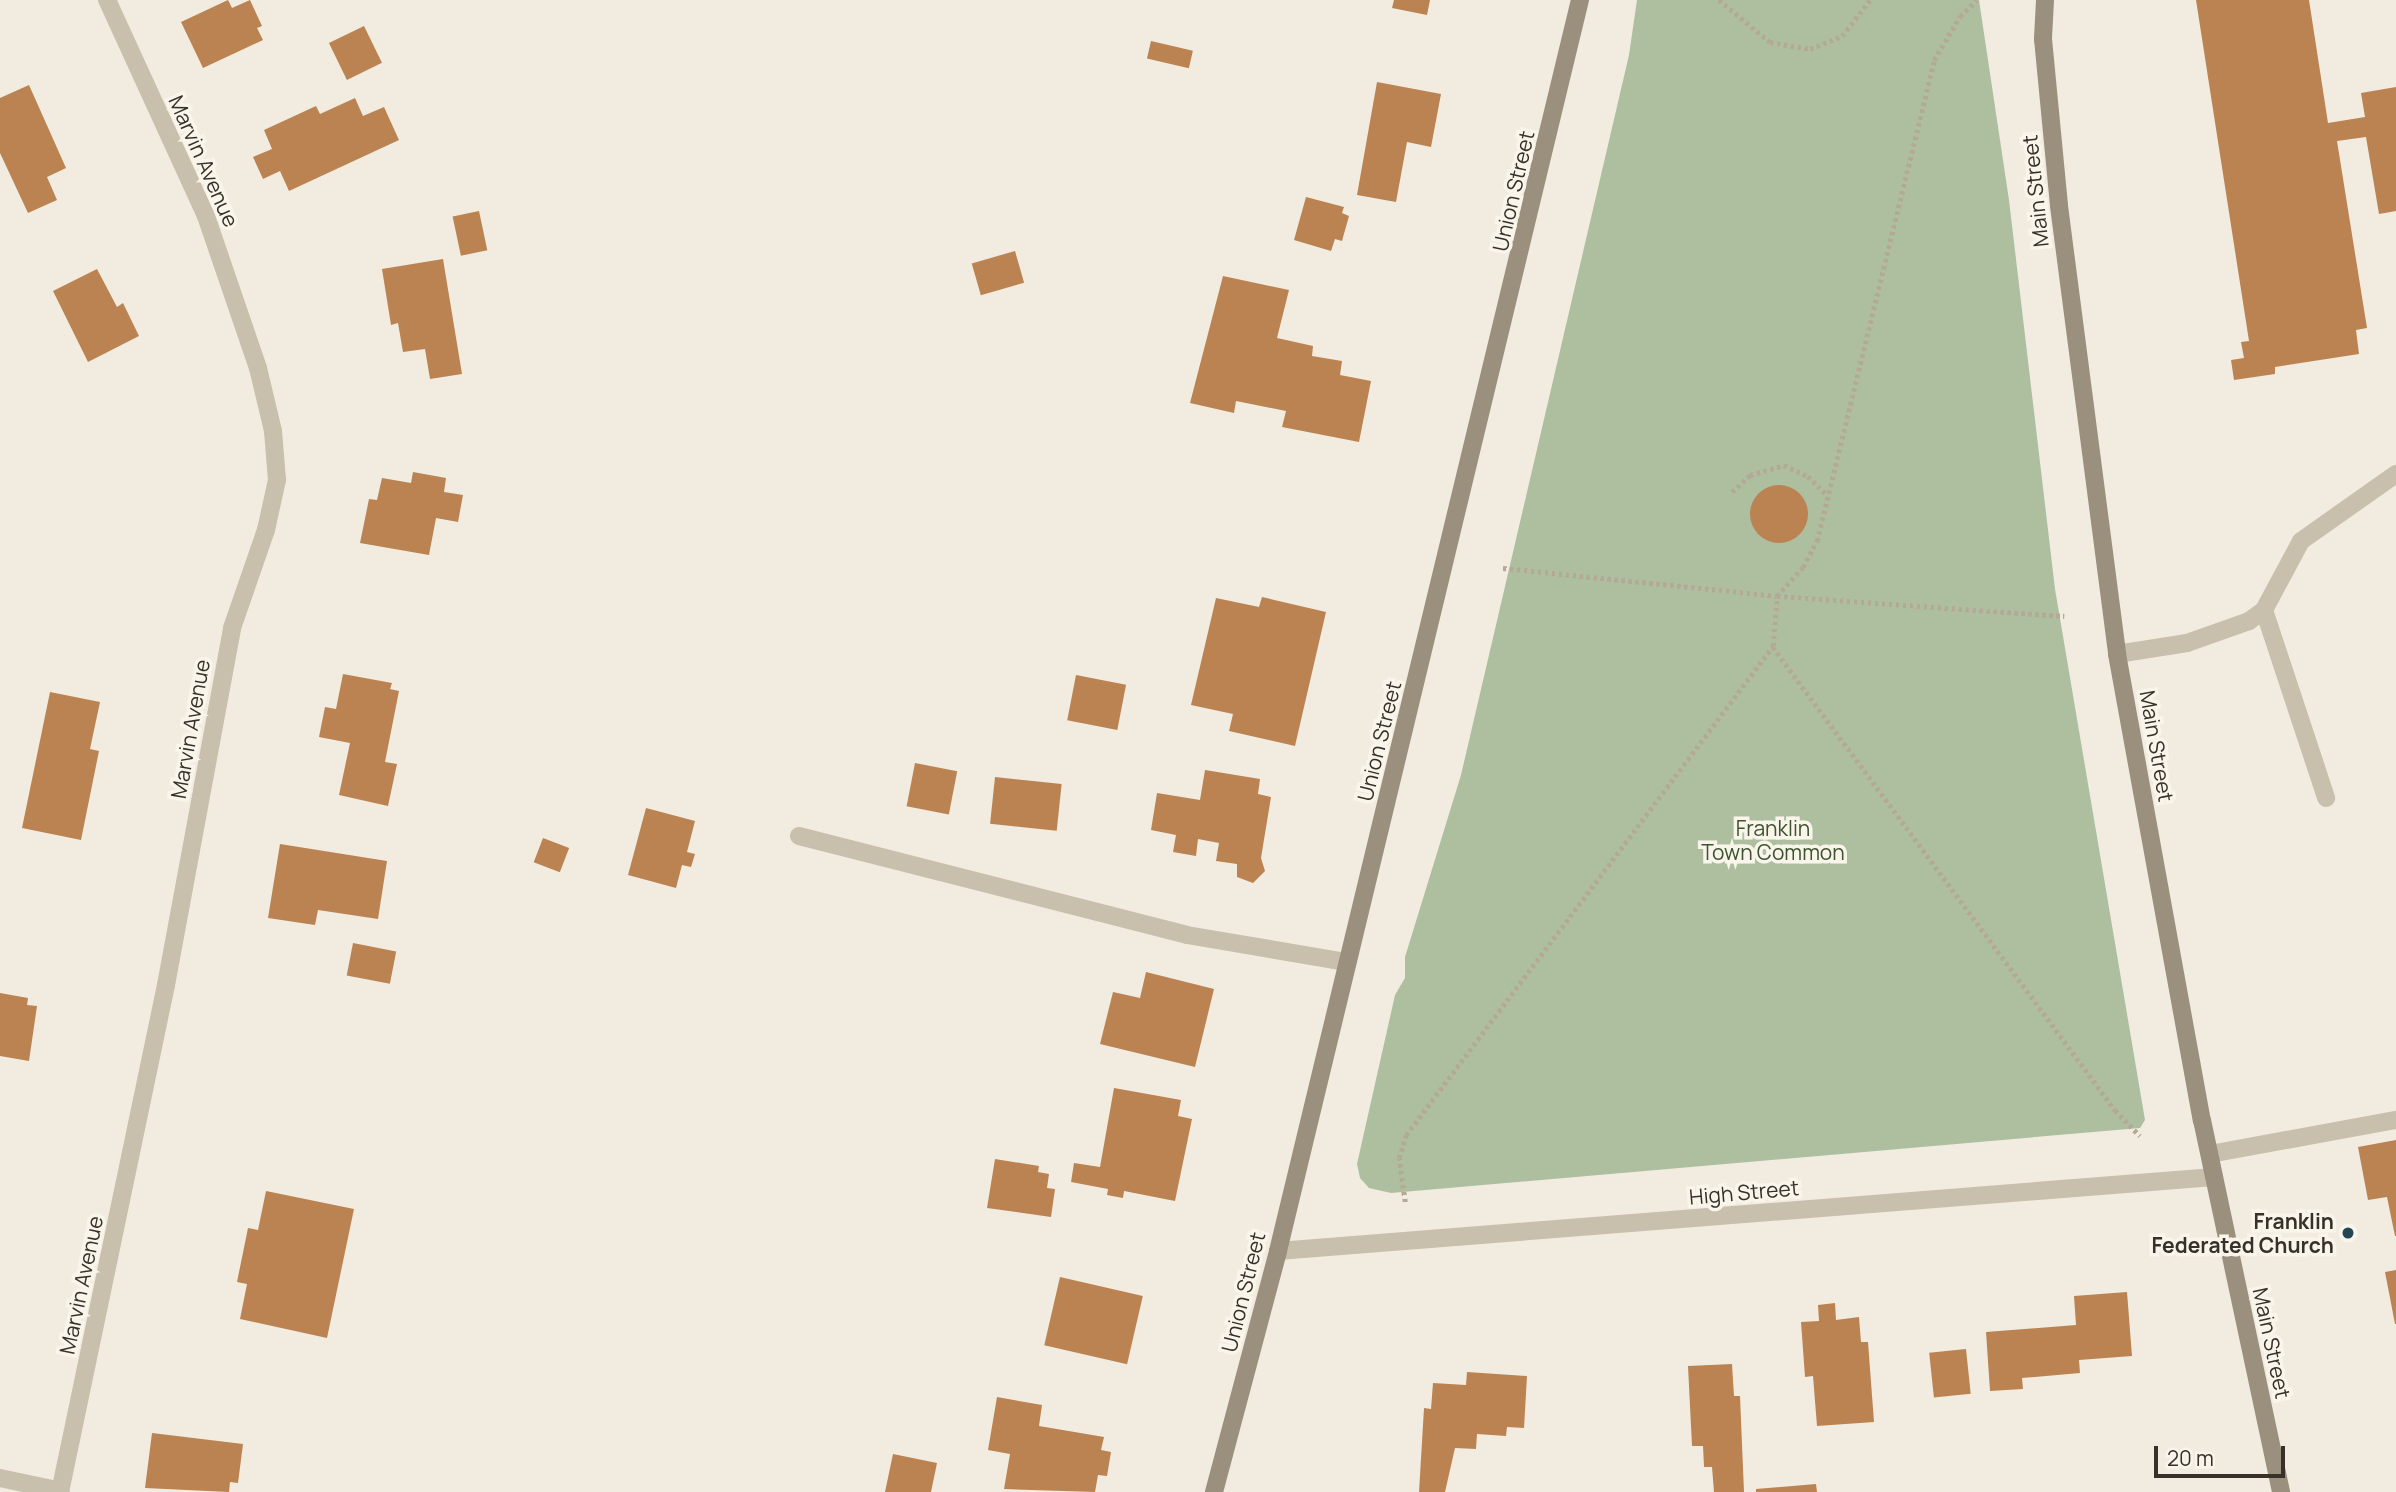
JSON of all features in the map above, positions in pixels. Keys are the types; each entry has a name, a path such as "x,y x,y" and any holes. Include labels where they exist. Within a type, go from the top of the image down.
{"main road":[{"name":"Union Street","path":"1214,1492 1278,1251 1580,0"},
{"name":"Main Street","path":"2042,4 2059,206 2118,654 2214,1177 2281,1492"}],"street":[{"name":"Marvin Avenue","path":"60,1492 166,985 232,628 266,530 277,480 273,431 258,368 206,216 107,0"},
{"path":"2118,654 2187,643 2232,629 2264,610 2301,541 2396,474"},
{"path":"2264,610 2326,798"},
{"path":"799,836 1187,934 1347,962"},
{"path":"2210,1154 2396,1120"},
{"name":"High Street","path":"1278,1251 2214,1177"},
{"path":"0,1478 60,1492"}],"path":[{"path":"1718,0 1770,42 1810,49 1842,36 1870,0"},
{"path":"1405,1202 1399,1158 1406,1135 1773,646 1777,596 1803,567 1817,541 1934,60 1960,16 1977,0"},
{"path":"1732,492 1758,470 1784,465 1808,476 1827,496"},
{"path":"1503,568 1777,596 2064,616"},
{"path":"1773,646 2115,1110 2140,1136"}],"green space":[{"name":"Franklin Town Common","path":"1637,0 1979,0 2009,200 2055,589 2145,1120 2140,1128 1391,1193 1369,1188 1360,1178 1357,1164 1395,995 1405,978 1405,957 1461,775 1629,55"}],"building":[{"path":"228,0 232,8 250,0 262,26 257,28 263,40 203,68 181,22"},
{"path":"1394,0 1430,0 1427,15 1392,8"},
{"path":"2196,0 2309,0 2328,123 2365,117 2361,93 2396,87 2396,211 2379,214 2366,137 2337,141 2367,328 2356,330 2359,354 2275,367 2275,374 2234,380 2231,360 2244,358 2241,342 2249,341"},
{"path":"364,26 382,63 347,80 329,43"},
{"path":"1151,41 1193,51 1189,68 1147,59"},
{"path":"1377,82 1441,94 1431,147 1407,142 1396,202 1357,195"},
{"path":"29,85 66,168 47,177 57,200 28,213 0,153 0,98"},
{"path":"355,98 363,116 384,107 399,140 289,191 280,171 263,179 253,157 272,149 264,130 316,106 320,114"},
{"path":"1306,197 1344,207 1342,213 1349,216 1342,241 1335,239 1331,251 1294,240"},
{"path":"479,211 487,250 461,256 453,217"},
{"path":"1015,251 1024,283 981,295 972,263"},
{"path":"443,259 462,374 430,379 425,349 403,352 398,323 391,325 382,269"},
{"path":"97,269 117,307 123,303 139,336 88,362 53,291"},
{"path":"1223,276 1289,290 1277,338 1313,346 1312,356 1342,361 1340,375 1371,381 1359,442 1282,427 1286,411 1236,401 1234,413 1190,403"},
{"path":"413,472 446,478 444,492 463,495 458,522 436,518 429,555 360,543 369,499 377,500 382,478 411,483"},
{"path":"1779,485 1795,490 1803,498 1808,514 1803,530 1795,538 1779,543 1763,538 1755,530 1750,514 1755,498 1763,490"},
{"path":"1262,597 1326,612 1295,746 1229,731 1233,714 1191,705 1216,598 1259,607"},
{"path":"343,674 392,683 390,689 399,691 385,762 397,764 388,806 339,795 350,743 319,737 325,707 336,709"},
{"path":"1076,675 1126,685 1117,730 1067,720"},
{"path":"50,692 100,702 90,749 99,751 81,840 22,828"},
{"path":"915,763 957,771 949,814 907,806"},
{"path":"1205,770 1260,779 1258,794 1271,797 1261,858 1265,871 1253,883 1237,877 1237,864 1216,861 1219,843 1198,839 1196,856 1173,852 1176,835 1151,830 1157,793 1200,800"},
{"path":"995,777 1062,784 1057,831 990,824"},
{"path":"646,808 695,821 687,852 695,854 691,867 682,865 676,888 628,875"},
{"path":"543,838 569,848 560,872 534,862"},
{"path":"280,844 387,861 378,919 318,910 315,925 268,918"},
{"path":"353,943 396,951 390,984 347,975"},
{"path":"1146,972 1214,989 1195,1067 1100,1044 1113,992 1140,998"},
{"path":"0,993 28,998 27,1005 37,1006 29,1061 0,1056"},
{"path":"1114,1088 1181,1100 1178,1116 1192,1119 1175,1201 1124,1191 1123,1198 1107,1195 1108,1189 1071,1182 1074,1163 1100,1167"},
{"path":"2396,1140 2395,1236 2387,1197 2368,1200 2358,1147"},
{"path":"995,1159 1039,1166 1038,1172 1049,1174 1047,1188 1055,1189 1051,1217 987,1208"},
{"path":"266,1191 354,1209 327,1338 240,1319 247,1284 237,1282 248,1228 258,1230"},
{"path":"2396,1270 2396,1324 2395,1324 2385,1272"},
{"path":"1060,1277 1143,1296 1127,1364 1044,1345"},
{"path":"2127,1292 2132,1356 2079,1360 2080,1373 2022,1378 2023,1389 1990,1391 1986,1332 2076,1325 2074,1296"},
{"path":"1835,1303 1836,1320 1859,1317 1861,1342 1868,1342 1874,1422 1817,1426 1813,1376 1805,1377 1801,1322 1819,1321 1818,1305"},
{"path":"1966,1349 1971,1394 1934,1398 1929,1353"},
{"path":"1732,1364 1734,1396 1740,1396 1744,1492 1714,1492 1712,1467 1704,1467 1703,1446 1692,1446 1688,1366"},
{"path":"1467,1372 1527,1376 1524,1428 1507,1427 1506,1436 1477,1434 1476,1449 1455,1448 1445,1492 1419,1492 1424,1408 1431,1409 1433,1383 1466,1385"},
{"path":"997,1397 1042,1405 1039,1426 1104,1437 1101,1450 1111,1452 1107,1476 1098,1475 1095,1492 1004,1489 1010,1454 988,1450"},
{"path":"152,1433 243,1444 238,1483 230,1482 229,1492 145,1488"},
{"path":"893,1454 937,1463 931,1492 885,1492"},
{"path":"1816,1484 1817,1492 1756,1492 1756,1489"}],"place":[{"name":"Franklin Federated Church","path":"2348,1233"}]}
